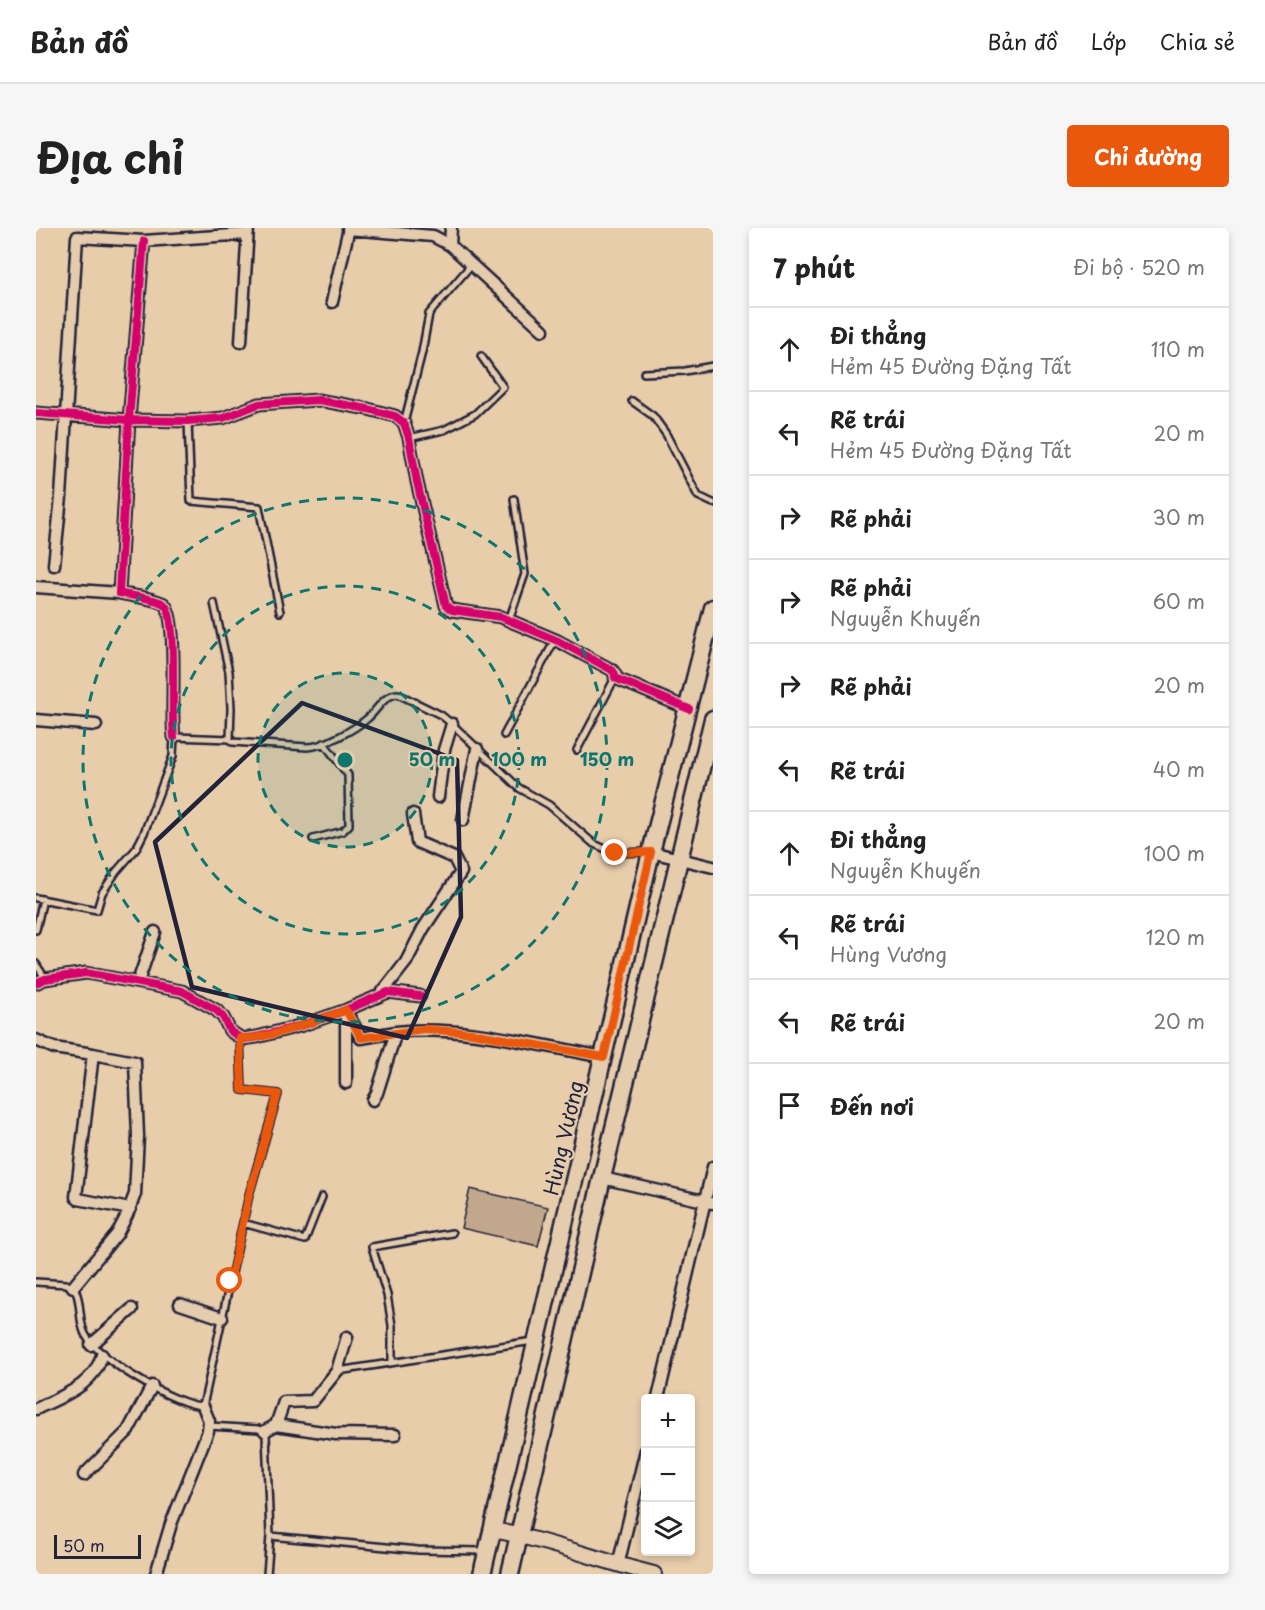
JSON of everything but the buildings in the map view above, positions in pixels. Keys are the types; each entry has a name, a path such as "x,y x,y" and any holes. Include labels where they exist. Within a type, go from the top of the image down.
{"main road":[{"name":"Hùng Vương","path":"482,1574 651,852 713,608"},
{"path":"510,1574 602,1178 713,719"}],"street":[{"path":"450,245 451,228"},
{"path":"332,302 349,229 433,236 450,245 543,330"},
{"path":"54,565 61,497 78,233 144,241 165,233 248,231 241,342"},
{"path":"119,593 129,420 144,241"},
{"path":"36,413 129,420 188,421 223,418 259,404 318,400 368,409 399,420 409,438 446,606 452,610 494,615 509,620 555,640 612,670 615,678 688,709"},
{"path":"36,587 119,593 157,601 166,606 171,623 173,654 174,737"},
{"path":"36,720 96,724"},
{"path":"438,796 444,750 452,724"},
{"path":"464,820 477,749"},
{"path":"381,994 406,962 423,929 461,872 454,858 417,842 413,814"},
{"path":"651,852 713,867"},
{"path":"138,982 155,932"},
{"path":"41,981 86,973 182,991 216,1010 223,1017 230,1031 240,1038 252,1038 280,1031 346,1010 388,992 420,996"},
{"path":"346,1010 361,1038 424,1029 472,1033 604,1057"},
{"path":"346,1010 346,1083"},
{"path":"373,1100 396,1032"},
{"path":"36,1040 54,1048 132,1060 136,1065 135,1194 117,1234 73,1287"},
{"path":"93,1054 76,1197 130,1209"},
{"path":"659,1394 709,1202 713,1167"},
{"path":"602,1178 709,1202"},
{"path":"180,1304 222,1318"},
{"path":"91,1345 132,1309"},
{"path":"276,1425 284,1402 313,1401 337,1371 347,1337"},
{"path":"36,1409 83,1385 97,1370 102,1355"},
{"path":"84,1475 128,1431 152,1386"},
{"path":"156,1574 171,1524 209,1426 203,1406"},
{"path":"265,1431 276,1425 336,1434 396,1435"},
{"path":"618,1565 641,1467"},
{"path":"493,1530 519,1535 654,1574"}],"lane":[{"path":"399,420 422,352 429,314 471,265"},
{"path":"409,438 444,430 475,414 503,387 481,356"},
{"path":"644,373 685,371 713,366"},
{"path":"632,401 652,416 659,425 698,496 713,503"},
{"path":"188,421 191,501 259,507 280,612"},
{"path":"509,620 525,574 514,499"},
{"path":"214,603 229,672 230,739"},
{"path":"504,735 555,640"},
{"path":"577,750 615,678"},
{"path":"36,898 97,910 107,886 136,849 144,834 173,756 174,737 230,739 238,743 307,747 324,743 368,718 393,694 398,694 452,724 519,788 549,805 594,844 615,853 651,852"},
{"path":"314,839 343,831 349,825 348,775 324,743"},
{"path":"36,930 43,899"},
{"path":"36,964 41,981"},
{"path":"36,1282 66,1284 73,1287 79,1300 84,1333 91,1345 102,1355 152,1386 187,1402 203,1406 243,1223 278,1094 242,1090 240,1038"},
{"path":"243,1223 305,1240 322,1197"},
{"path":"392,1362 392,1325 387,1295 372,1247 452,1233"},
{"path":"337,1371 537,1340"},
{"path":"209,1426 265,1431 270,1536 267,1574"},
{"path":"270,1536 418,1550 488,1551"}],"highlighted area":[{"path":"302,703 457,760 461,917 407,1038 192,987 155,842"}],"cycle path":[{"path":"144,241 129,420 119,593 160,602 169,612 173,645 174,737"},
{"path":"36,413 129,420 188,421 223,418 259,404 318,400 395,416 404,423 409,438 446,606 452,610 501,617 558,641 612,670 615,678 689,709"},
{"path":"36,983 45,979 86,973 182,991 216,1010 223,1017 230,1031 242,1039 303,1025 388,992 420,996"}],"route":[{"path":"230,1281 249,1195 278,1094 242,1090 240,1038 257,1037 303,1025 346,1010 361,1038 424,1029 472,1033 604,1057 651,852 615,853"}]}
